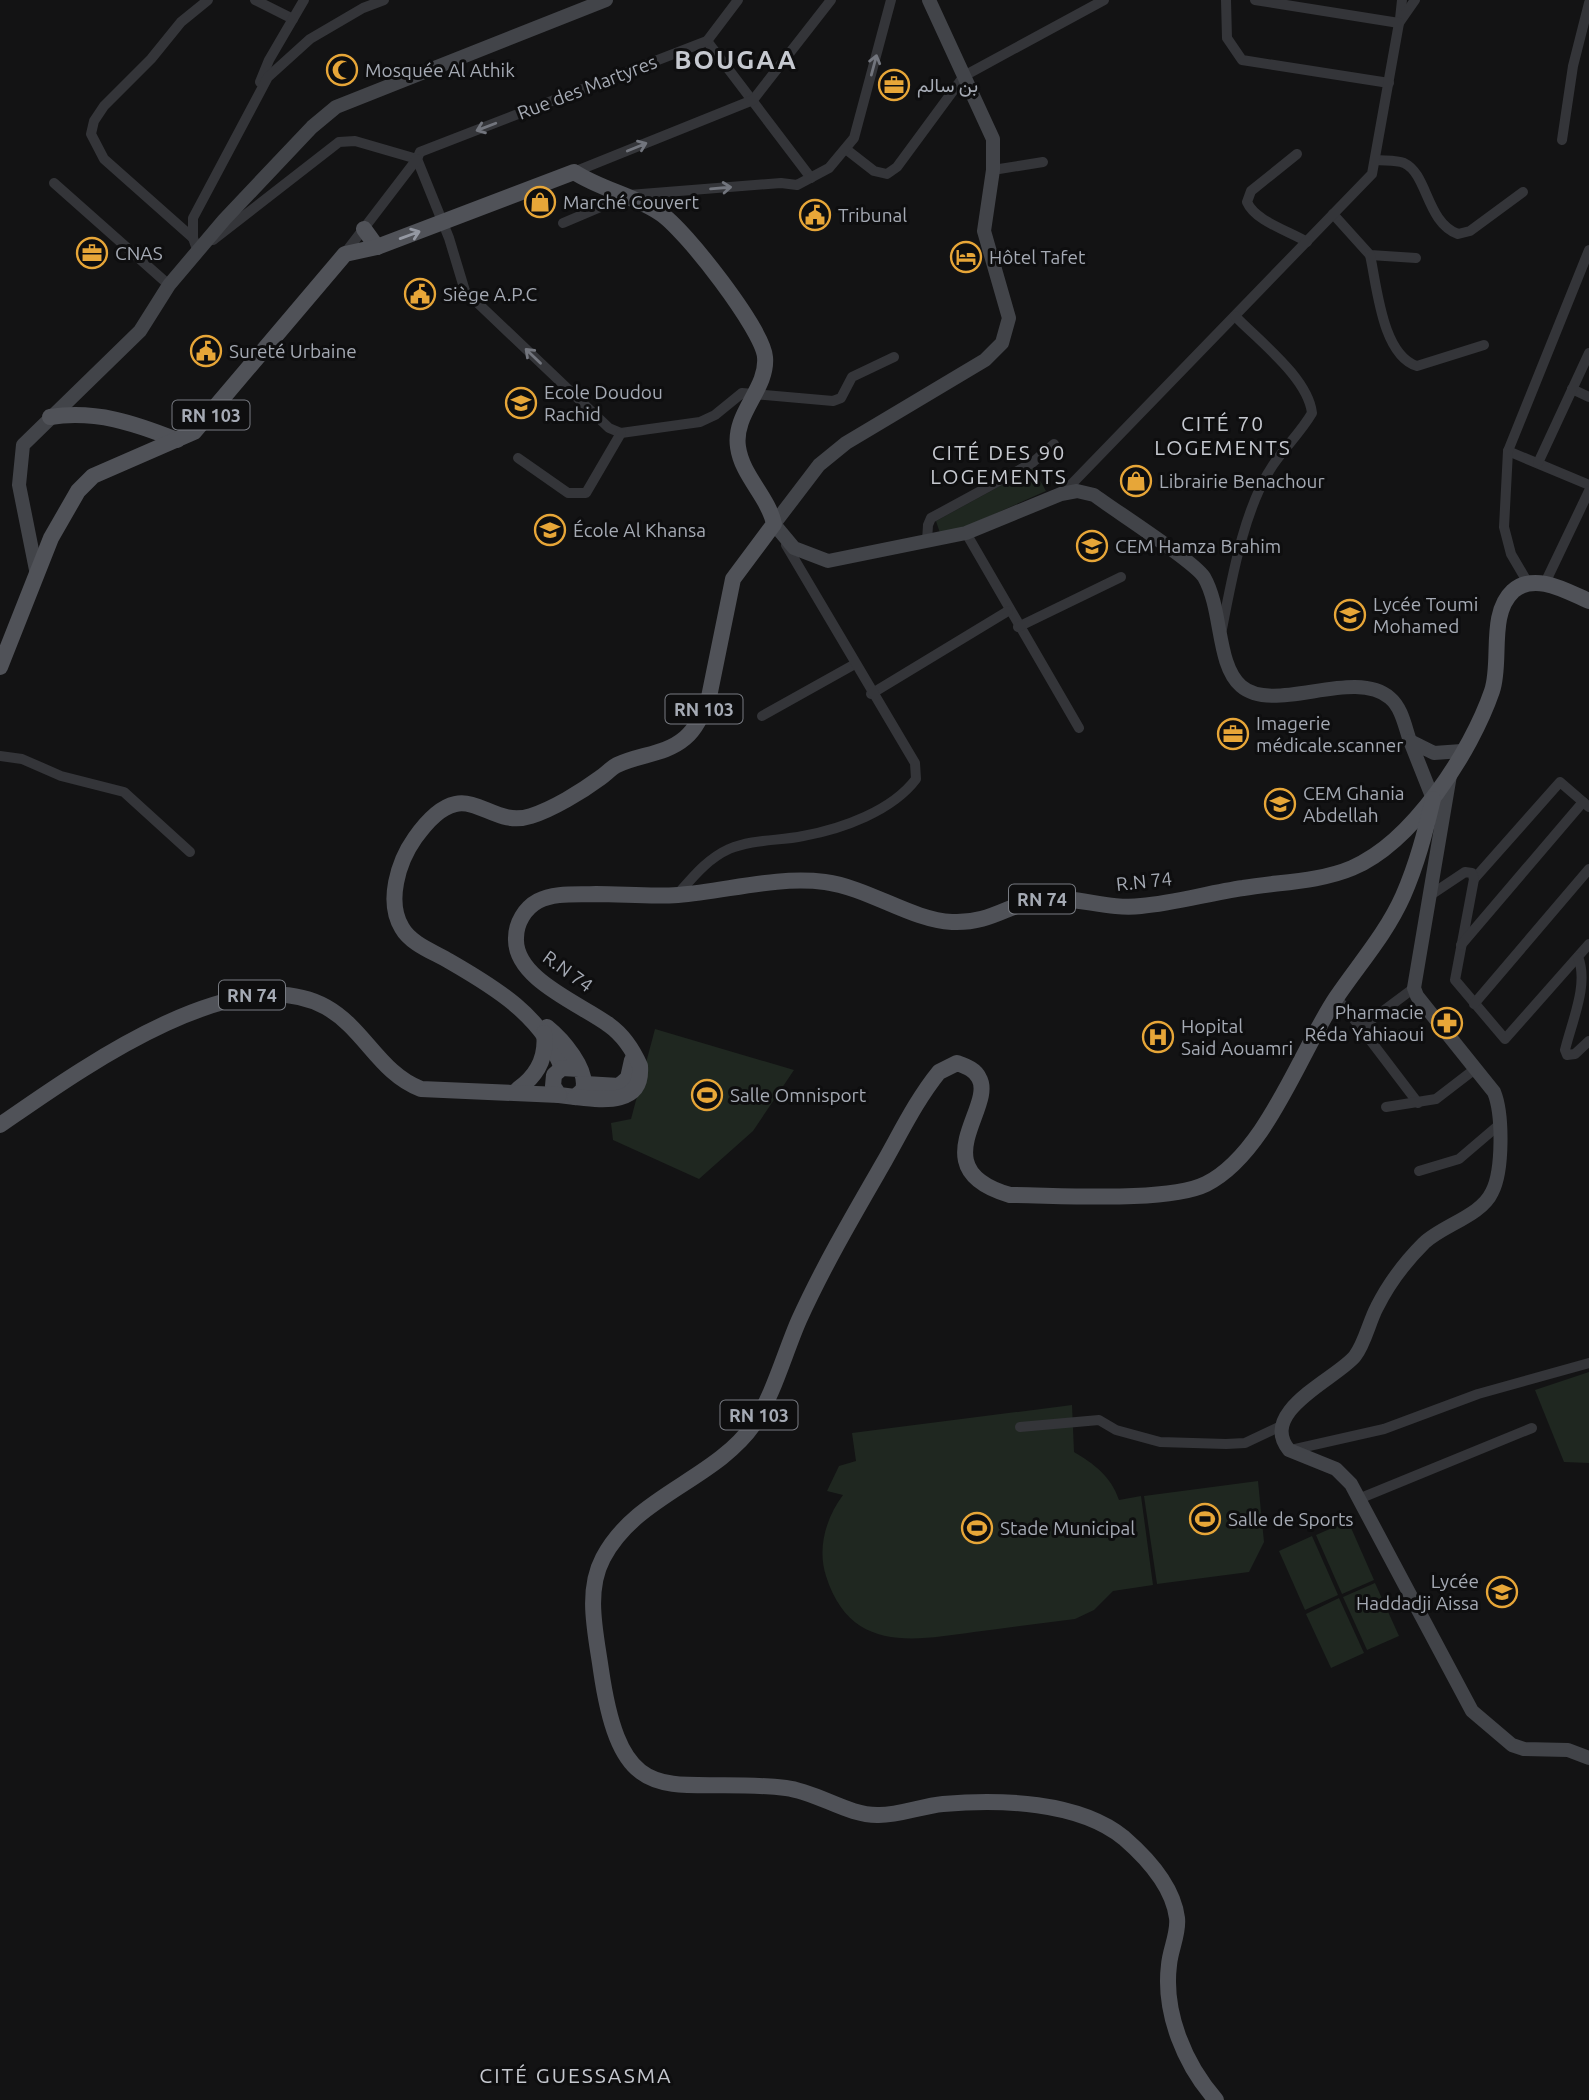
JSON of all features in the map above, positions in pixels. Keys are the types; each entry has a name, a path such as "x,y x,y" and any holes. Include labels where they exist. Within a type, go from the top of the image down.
{"main road":[{"path":"345,254 377,247 574,173 599,188 629,195 664,215 697,251 758,334 766,359 764,374 744,412 737,444 747,471 770,508 774,524"},
{"path":"364,229 377,247"},
{"name":"RN 103","path":"0,667 67,506 93,475 177,440 205,422 345,254"},
{"path":"50,417 76,413 102,415 134,423 177,440"},
{"name":"RN 103","path":"569,1082 540,1027 485,984 419,945 402,929 394,907 396,878 410,845 428,819 452,804 478,805 509,817 529,817 600,779 616,766 658,753 685,738 696,726 709,696 733,579 774,524"},
{"path":"1528,583 1545,583 1589,601"},
{"name":"R.N 74","path":"0,1125 67,1077 113,1050 221,1002 257,993 287,994 327,1007 346,1020 386,1068 402,1082 421,1089 446,1093 510,1091 569,1082 610,1101 631,1093 640,1072 632,1050 610,1025 539,980 519,956 515,940 518,923 527,909 539,900 560,895 677,895 761,882 826,883 873,894 948,922 972,922 999,916 1040,899 1139,907 1310,878 1351,868 1378,853 1433,799 1478,724 1494,684 1500,617 1506,600 1514,590 1528,583"},
{"name":"RN 103","path":"1216,2100 1198,2080 1172,2014 1168,1968 1178,1922 1173,1899 1141,1855 1121,1836 1082,1816 1025,1805 944,1804 878,1815 788,1788 681,1787 656,1782 638,1771 618,1742 606,1700 593,1592 602,1559 634,1521 661,1498 721,1458 742,1440 757,1419 816,1283 939,1072 957,1063 980,1078 979,1098 967,1130 966,1150 974,1175 988,1188 1010,1195 1166,1194 1208,1183 1253,1142 1273,1112 1337,998 1381,937 1403,896 1422,849 1433,799"},
{"path":"510,1091 532,1077 542,1061 540,1027"}],"street":[{"path":"195,245 104,159 90,134 94,121 104,106 142,68 181,22 208,0"},
{"path":"255,0 293,19"},
{"path":"251,105 269,60 304,0"},
{"path":"195,245 193,218 268,77 310,39 363,8 384,0"},
{"path":"37,575 19,485 23,445 140,331 195,245 312,127 336,107 606,0"},
{"path":"738,0 707,41 810,178"},
{"path":"574,173 753,100 831,0"},
{"path":"563,223 629,195 781,183 797,185 829,168 847,150 854,138 891,0"},
{"path":"774,524 819,465 846,443 985,360 1002,343 1009,318 984,231 993,170 993,139 929,0"},
{"path":"847,150 874,171 887,174 897,167 964,76 1104,0"},
{"path":"1226,0 1227,38 1242,60 1389,83"},
{"path":"1255,0 1399,23"},
{"path":"1061,494 1364,184 1376,160 1402,0"},
{"path":"1399,23 1415,0"},
{"path":"1562,140 1573,66 1589,4"},
{"name":"Rue des Martyres","path":"418,156 707,41"},
{"path":"195,245 339,142 355,141 418,156"},
{"path":"1297,154 1251,191 1247,202 1250,210 1261,219 1307,242"},
{"path":"418,156 465,291 609,428 621,433 700,422 715,415 742,393 833,401 841,398 852,377 894,357"},
{"path":"345,254 418,156"},
{"path":"1376,160 1406,164 1415,171 1428,204 1443,223 1458,234 1470,231 1523,192"},
{"path":"993,170 1043,162"},
{"path":"54,183 169,285"},
{"path":"1333,214 1370,255 1387,334 1408,363 1417,366 1484,345"},
{"path":"1528,583 1511,554 1504,527 1508,451 1589,250"},
{"path":"1370,255 1416,258"},
{"path":"1221,632 1232,578 1262,489 1272,466 1312,413 1310,401 1300,384 1235,316"},
{"path":"1538,463 1589,353"},
{"path":"1572,389 1589,397"},
{"path":"518,458 568,493 586,493 621,433"},
{"path":"927,541 931,518 1032,463 1054,444"},
{"path":"1508,451 1589,488 1545,583"},
{"path":"774,524 794,548 828,561 965,533 1061,494 1077,491 1094,495 1202,574 1213,595 1227,669 1242,687 1259,695 1346,687 1380,693 1390,698 1399,709 1433,799"},
{"path":"677,895 706,863 732,848 831,829 888,805 905,794 916,779 915,763 871,694 774,524"},
{"path":"965,533 1008,611 1079,728"},
{"path":"1018,627 1121,577"},
{"path":"871,694 1008,611"},
{"path":"762,716 855,664"},
{"path":"1410,741 1434,753 1462,751"},
{"path":"0,756 22,759 61,776 124,792 190,852"},
{"path":"1020,1427 1099,1420 1116,1430 1160,1442 1226,1444 1245,1443 1283,1425 1308,1390 1355,1357 1377,1307 1397,1273 1425,1242 1491,1195 1496,1183 1500,1125 1494,1092 1417,996 1414,988 1450,770"},
{"path":"1460,946 1586,804 1560,782 1474,879 1460,946 1455,980 1505,1039 1589,944"},
{"path":"1474,1004 1589,869"},
{"path":"1429,896 1465,872 1472,873 1474,879"},
{"path":"1578,957 1585,966 1586,988 1565,1050 1567,1055 1575,1054 1589,1041"},
{"path":"1364,1032 1367,1023 1414,988"},
{"path":"1337,998 1419,1103"},
{"path":"1386,1107 1436,1099 1475,1069"},
{"path":"1419,1171 1459,1159 1500,1125"},
{"path":"1289,1450 1384,1429 1478,1394 1589,1363"},
{"path":"1283,1425 1283,1442 1289,1450 1336,1468 1360,1498 1440,1655 1472,1711 1512,1745 1524,1749 1568,1749 1589,1758"},
{"path":"1360,1498 1532,1428"}],"shaded area":[{"path":"1033,468 1046,491 963,528 940,533 936,521"},
{"name":"Salle Omnisport","path":"655,1029 794,1070 753,1131 699,1179 613,1140 611,1123 631,1119"},
{"path":"1589,1372 1589,1463 1564,1462 1535,1390"},
{"name":"Stade Municipal","path":"1072,1405 1074,1452 1101,1472 1119,1500 1141,1496 1153,1585 1113,1591 1094,1610 1075,1619 928,1638 885,1636 850,1618 837,1601 826,1576 822,1555 828,1523 843,1495 827,1491 839,1466 856,1461 852,1433"},
{"name":"Salle de Sports","path":"1258,1481 1264,1542 1249,1572 1157,1584 1144,1496"},
{"path":"1348,1521 1374,1580 1342,1594 1316,1535"},
{"path":"1312,1536 1338,1595 1305,1610 1279,1551"},
{"path":"1375,1583 1399,1636 1367,1650 1343,1597"},
{"path":"1339,1598 1364,1653 1331,1668 1306,1614"}],"place":[{"name":"Mosquée Al Athik","path":"342,70"},
{"name":"بن سالم","path":"894,85"},
{"name":"Marché Couvert","path":"540,202"},
{"name":"Tribunal","path":"815,215"},
{"name":"CNAS","path":"92,253"},
{"name":"Hôtel Tafet","path":"966,257"},
{"name":"Siège A.P.C","path":"420,294"},
{"name":"Sureté Urbaine","path":"206,351"},
{"name":"Ecole Doudou Rachid","path":"521,403"},
{"name":"Librairie Benachour","path":"1136,481"},
{"name":"École Al Khansa","path":"550,530"},
{"name":"CEM Hamza Brahim","path":"1092,546"},
{"name":"Lycée Toumi Mohamed","path":"1350,615"},
{"name":"Imagerie médicale.scanner","path":"1233,734"},
{"name":"CEM Ghania Abdellah","path":"1280,804"},
{"name":"Pharmacie Réda Yahiaoui","path":"1447,1023"},
{"name":"Hopital Said Aouamri","path":"1158,1037"},
{"name":"Salle Omnisport","path":"707,1095"},
{"name":"Salle de Sports","path":"1205,1519"},
{"name":"Stade Municipal","path":"977,1528"},
{"name":"Lycée Haddadji Aissa","path":"1502,1592"}],"district":[{"name":"BOUGAA","path":"736,59"},
{"name":"CITÉ 70 LOGEMENTS","path":"1223,435"},
{"name":"CITÉ DES 90 LOGEMENTS","path":"999,464"},
{"name":"CITÉ GUESSASMA","path":"576,2075"}]}
